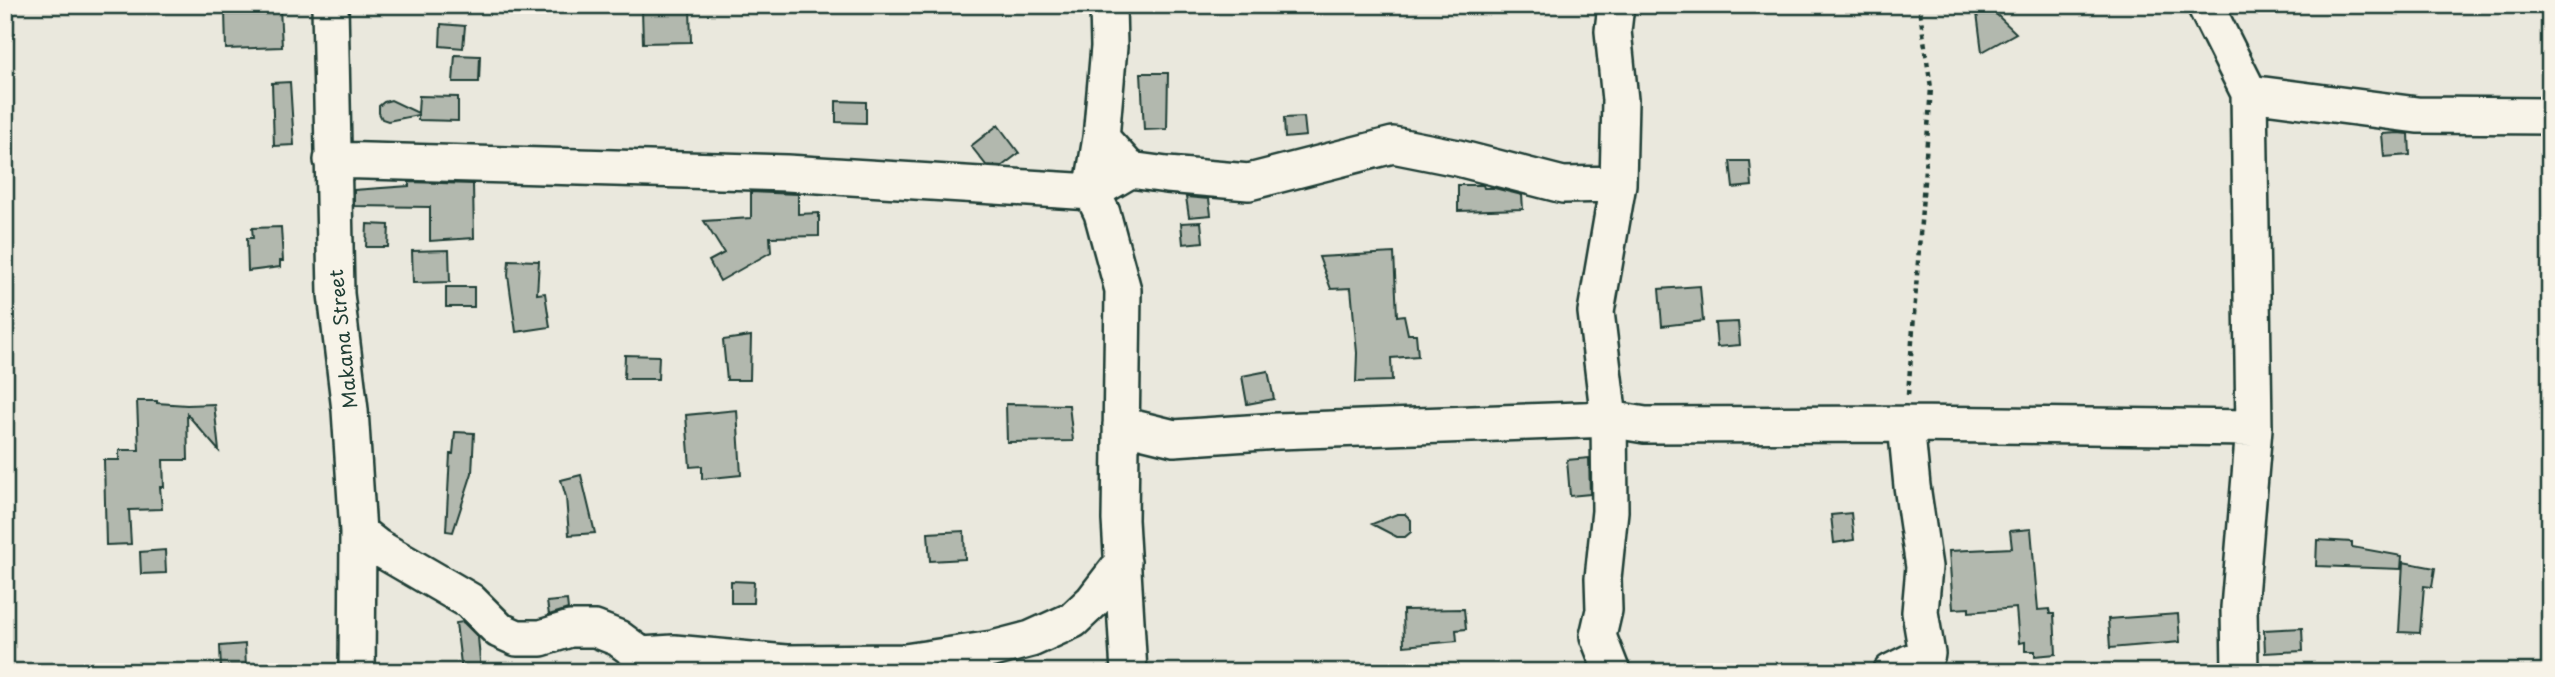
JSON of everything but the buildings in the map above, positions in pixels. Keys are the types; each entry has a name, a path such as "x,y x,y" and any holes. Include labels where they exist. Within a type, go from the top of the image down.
{"street":[{"name":"Makana Street","path":"330,5 336,295 350,410 358,533 357,672"},
{"path":"1108,5 1109,47 1101,138 1092,192 1102,213 1123,290 1120,520 1129,672"},
{"path":"1612,672 1598,636 1604,610 1603,578 1610,511 1609,419 1596,312 1618,184 1620,100 1613,31 1616,5"},
{"path":"2205,5 2249,93 2255,428 2239,608 2240,672"},
{"path":"2249,93 2417,115 2550,116"},
{"path":"1101,138 1130,170"},
{"path":"332,160 787,173 1092,192 1130,170 1250,182 1393,145 1458,158 1563,185 1618,184"},
{"path":"1121,425 1174,438 1278,431 1609,419 1645,425 1906,424 2255,428"},
{"path":"1892,672 1927,654 1920,612 1924,568 1906,424"},
{"path":"358,533 377,547 470,601 499,630 517,638 541,638 570,628 595,629 618,638 641,655 674,653 786,663 905,662 993,649 1031,639 1073,620 1093,601 1123,562"}],"path":[{"path":"1906,424 1931,88 1919,5"}]}
